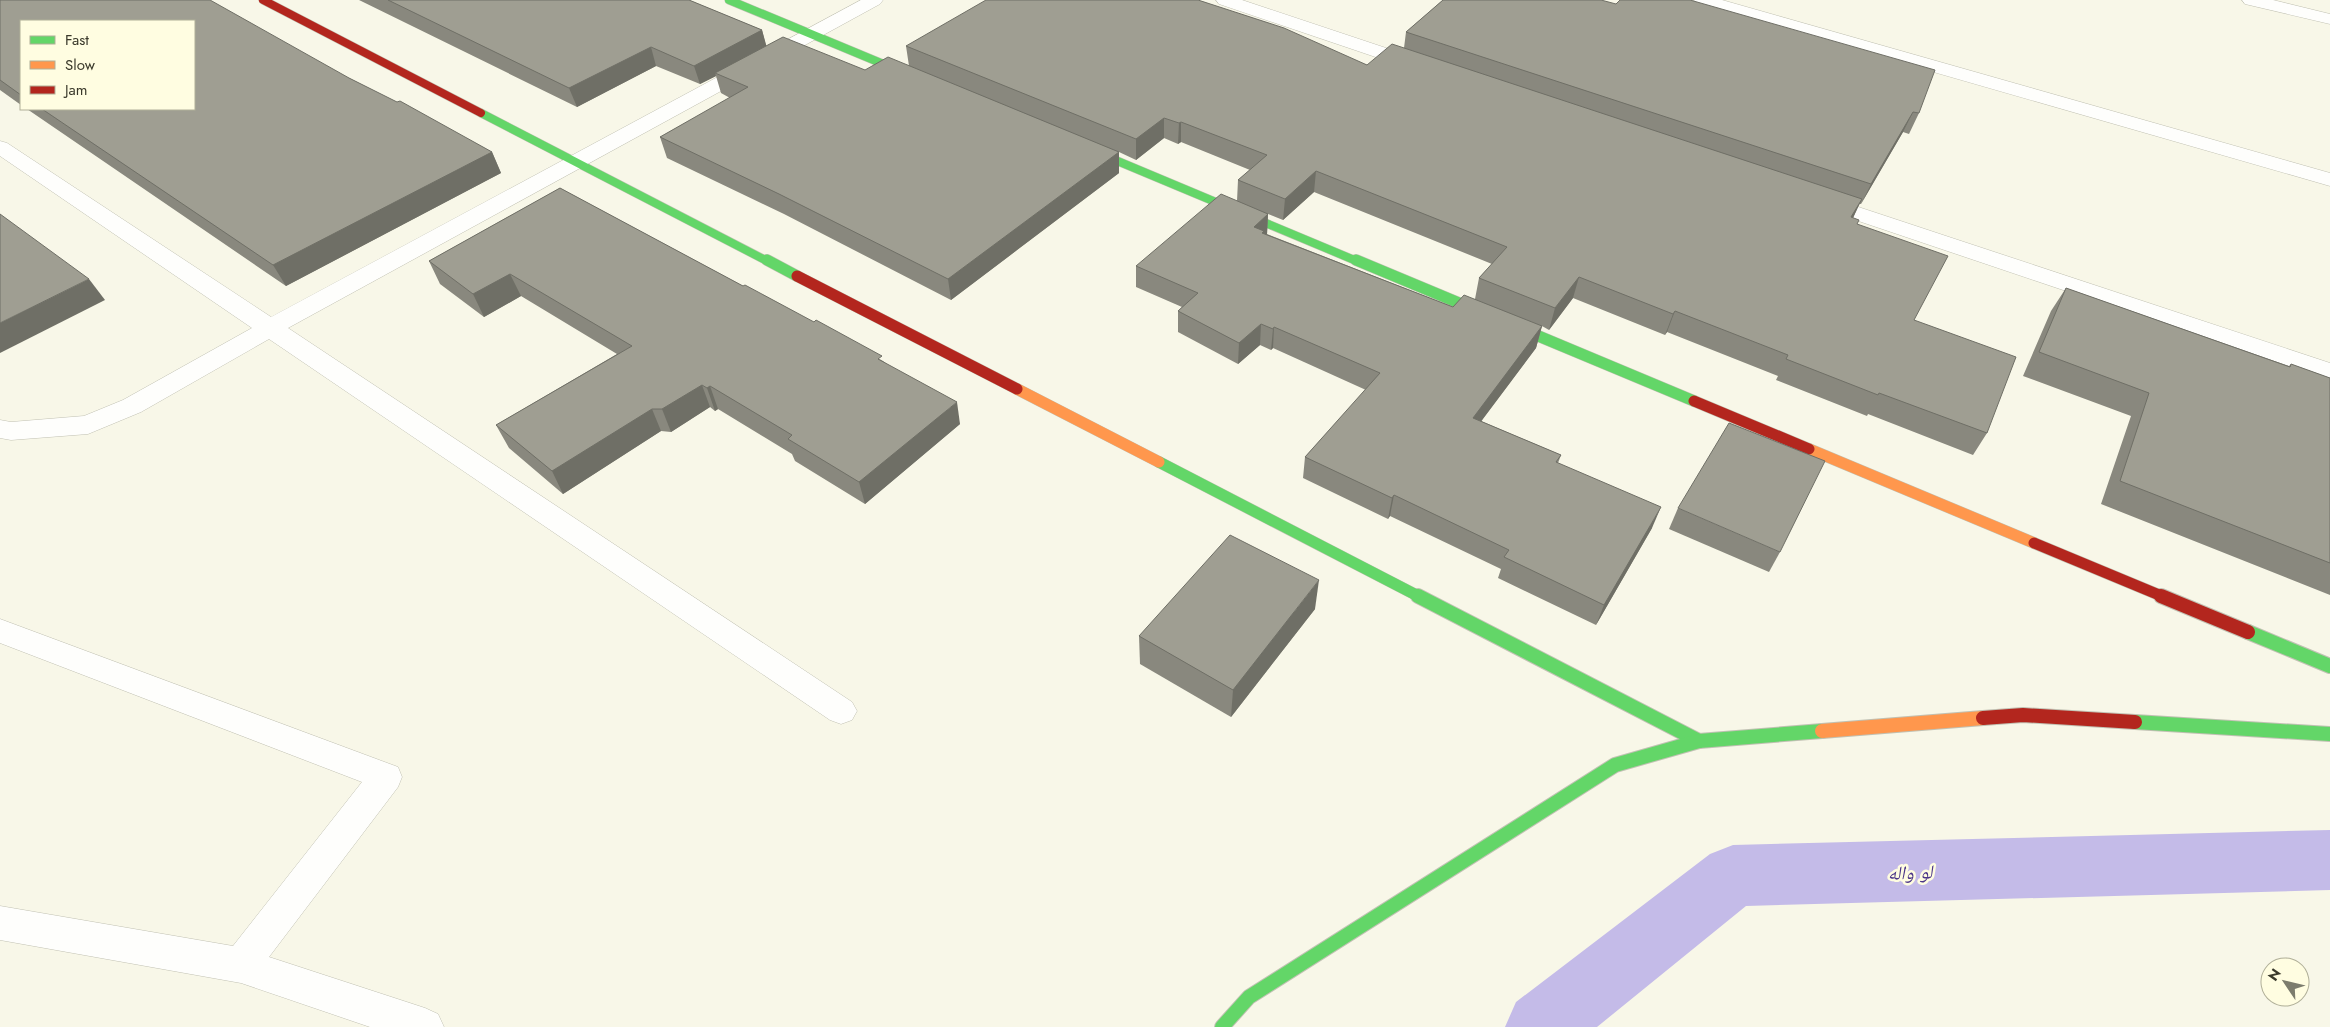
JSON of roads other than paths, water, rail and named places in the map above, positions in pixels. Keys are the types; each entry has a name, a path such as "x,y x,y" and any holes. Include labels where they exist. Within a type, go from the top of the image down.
{"street":[{"path":"263,0 1699,741"},
{"path":"729,0 922,80"},
{"path":"0,429 11,431 88,425 132,406 270,328 874,0"},
{"path":"1225,0 1433,70"},
{"path":"1703,0 2330,180"},
{"path":"2251,0 2330,19"},
{"path":"1069,141 2330,666"},
{"path":"0,147 841,710"},
{"path":"1801,194 2330,372"},
{"path":"0,630 386,777 241,965"},
{"path":"1222,1027 1249,997 1615,765 1699,741 2023,715 2330,734"},
{"path":"0,923 241,965 425,1027"}],"waterway":[{"name":"لو واله","path":"1541,1027 1733,876 2330,860"}]}
